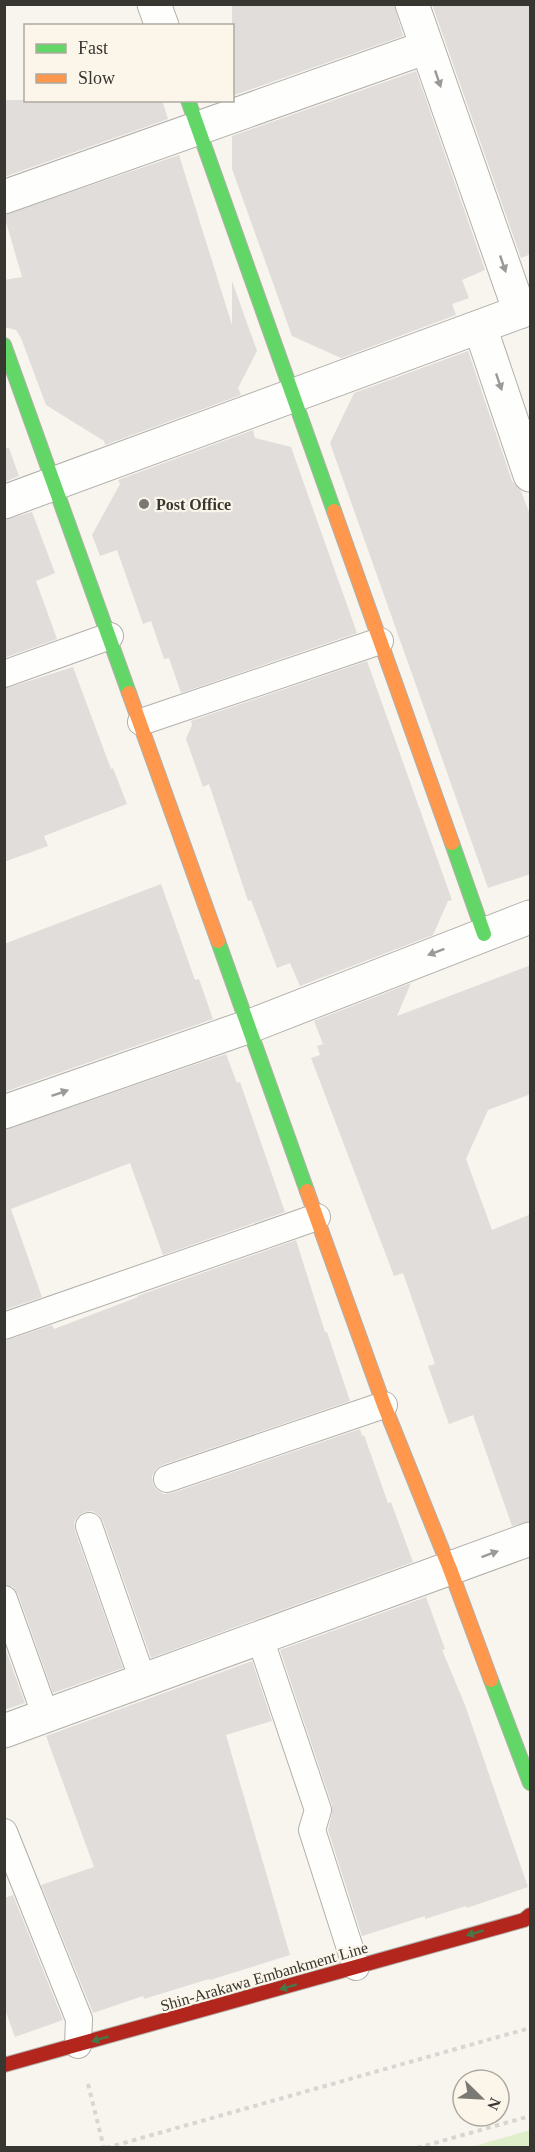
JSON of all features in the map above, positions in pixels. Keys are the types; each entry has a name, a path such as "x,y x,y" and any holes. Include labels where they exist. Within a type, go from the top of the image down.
{"street":[{"path":"154,4 161,24"},
{"path":"4,502 525,310 412,4"},
{"path":"4,197 193,114 427,47"},
{"path":"193,114 484,934"},
{"path":"480,327 531,475"},
{"path":"4,345 384,1405 450,1569 531,1783"},
{"path":"4,1112 250,1026 531,917"},
{"path":"4,1731 531,1539"},
{"name":"Shin-Arakawa Embankment Line","path":"4,2065 524,1920 531,1915"}],"lane":[{"path":"4,674 110,636"},
{"path":"141,722 380,641"},
{"path":"4,1326 317,1217"},
{"path":"167,1479 384,1405"},
{"path":"89,1526 143,1681"},
{"path":"4,1599 46,1716"},
{"path":"260,1638 318,1810 312,1830 356,1967"},
{"path":"4,1832 79,2019 78,2045"}],"path":[{"path":"78,2045 105,2148 531,2028"},
{"path":"417,2148 531,2116"}],"green space":[{"path":"530,2130 530,2147 472,2147"}],"building":[{"path":"232,4 394,4 403,36 234,95 234,24 232,24"},
{"path":"432,4 531,4 531,254 521,258"},
{"path":"416,71 485,270 462,280 469,298 452,304 456,315 341,358 292,336 232,169 232,136"},
{"path":"4,100 163,102 168,119 4,177"},
{"path":"179,155 232,325 232,281 257,351 238,388 241,395 105,445 104,441 46,405 21,338 16,330 4,327 4,280 22,277 4,215"},
{"path":"468,351 512,481 521,491 531,517 531,874 488,888 330,443 354,393"},
{"path":"253,430 255,438 291,447 357,633 181,693 169,658 164,659 151,621 143,624 117,550 100,556 92,535 120,484 118,480"},
{"path":"4,448 9,448 19,476 4,482"},
{"path":"32,512 55,573 36,581 57,639 4,658 4,520"},
{"path":"367,661 452,900 448,901 433,935 300,986 290,963 277,968 251,900 248,901 209,784 203,787 186,739 192,725 191,721"},
{"path":"73,667 111,769 113,768 127,804 44,836 48,846 4,862 4,689"},
{"path":"161,884 195,980 199,979 213,1019 4,1092 4,944"},
{"path":"531,965 531,1094 488,1110 466,1159 492,1230 531,1214 531,1521 512,1526 473,1415 449,1424 428,1366 435,1364 403,1273 394,1276 311,1058 320,1055 317,1046 323,1044 314,1021 411,983 397,1016"},
{"path":"226,1054 237,1083 240,1082 285,1212 163,1255 130,1163 11,1209 42,1297 4,1310 4,1130"},
{"path":"296,1240 350,1401 162,1465 152,1476 153,1484 164,1494 172,1493 360,1429 413,1562 151,1658 103,1521 92,1511 84,1512 74,1523 75,1531 123,1668 53,1693 18,1594 13,1587 4,1584 4,1341 52,1325 54,1329 137,1296"},
{"path":"426,1597 445,1649 442,1650 465,1705 528,1887 467,1908 466,1906 425,1919 425,1916 362,1936 328,1830 332,1805 280,1650"},
{"path":"4,1645 25,1703 4,1710"},
{"path":"252,1661 272,1721 226,1735 290,1955 144,1999 143,1996 93,2013 41,1885 94,1867 46,1736"},
{"path":"13,1895 63,2020 15,2037 4,2007 4,1898"}],"traffic: fast":[{"path":"189,102 334,511"},
{"path":"4,345 129,693"},
{"path":"452,843 484,934"},
{"path":"218,941 307,1191"},
{"path":"491,1680 530,1783"}],"traffic: slow":[{"path":"334,511 452,843"},
{"path":"129,693 218,941"},
{"path":"307,1191 384,1405 450,1569 491,1680"}],"traffic: jam":[{"path":"4,2065 524,1920 530,1915"}],"place":[{"name":"Post Office","path":"144,504"}]}
